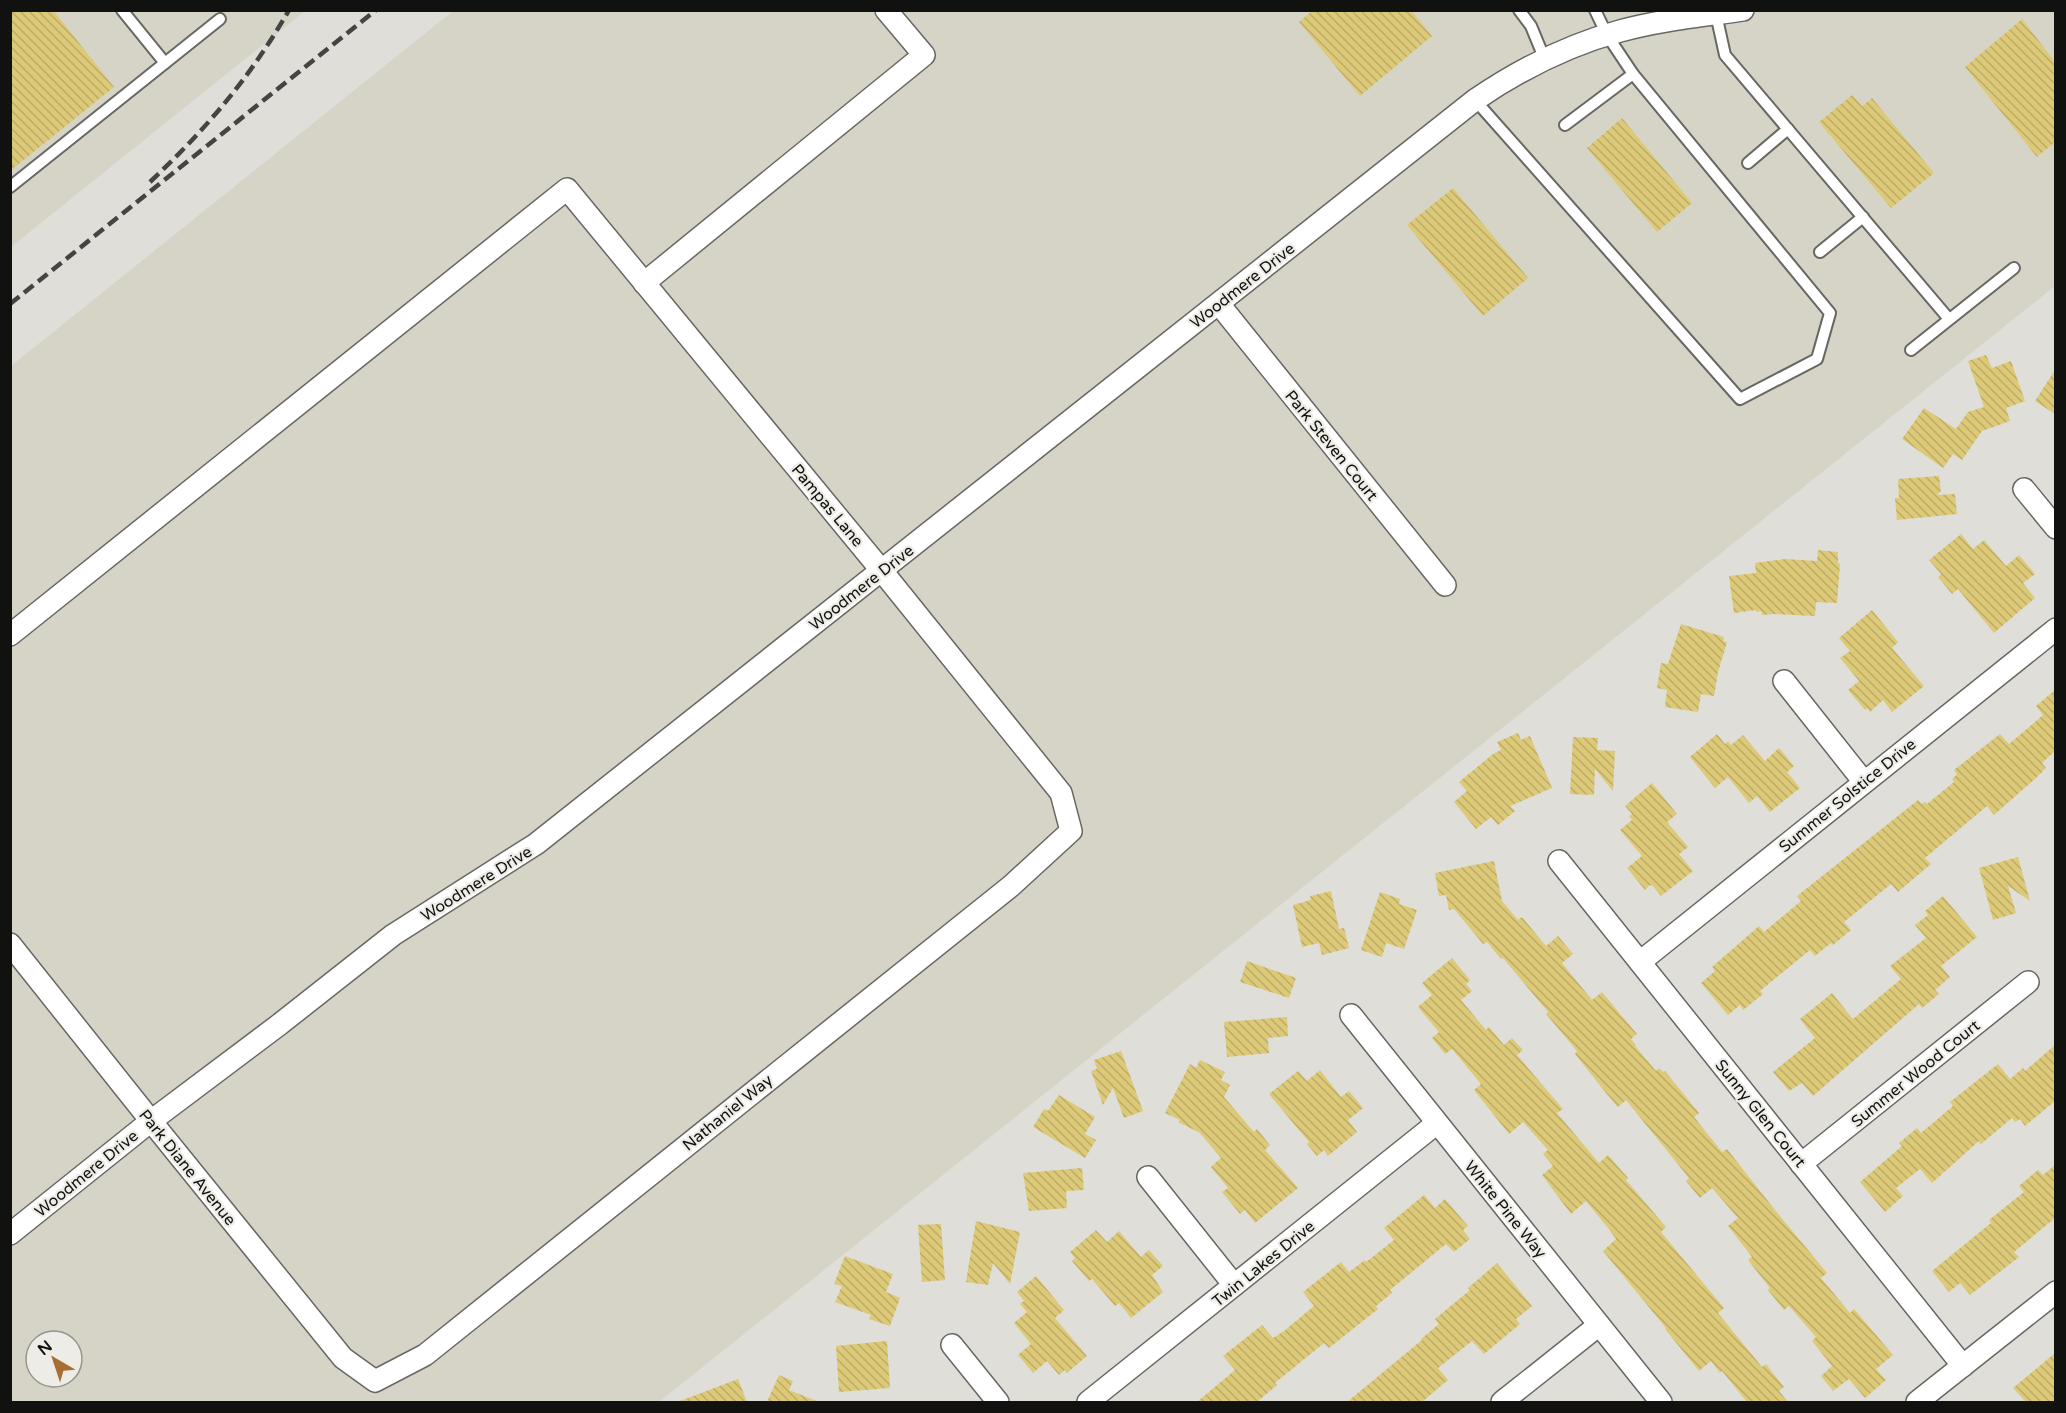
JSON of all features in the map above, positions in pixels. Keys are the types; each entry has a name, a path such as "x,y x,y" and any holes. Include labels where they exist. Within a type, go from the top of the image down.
{"street":[{"path":"644,283 924,56 886,10"},
{"name":"Woodmere Drive","path":"10,1234 150,1121 280,1024 393,935 536,844 1475,100 1523,70 1574,46 1659,22 1743,10"},
{"name":"Pampas Lane","path":"10,636 567,189 1061,792 1071,831"},
{"name":"Park Steven Court","path":"1219,304 1445,585"},
{"path":"2024,489 2055,528"},
{"name":"Summer Solstice Drive","path":"1640,962 2055,629"},
{"path":"1784,681 1864,782"},
{"name":"Nathaniel Way","path":"375,1381 424,1355 1011,886 1071,831"},
{"name":"Sunny Glen Court","path":"1559,861 1963,1366"},
{"name":"Park Diane Avenue","path":"10,944 150,1121 343,1358 375,1381"},
{"name":"Summer Wood Court","path":"1801,1164 2028,982"},
{"name":"White Pine Way","path":"1351,1015 1661,1402"},
{"name":"Twin Lakes Drive","path":"1088,1402 1437,1123"},
{"path":"1148,1177 1234,1285"},
{"path":"1917,1402 2055,1292"},
{"path":"1502,1402 1599,1325"},
{"path":"952,1346 998,1402"}],"lane":[{"path":"122,10 165,63"},
{"path":"1519,10 1531,26 1545,60"},
{"path":"1475,100 1740,399 1817,359 1830,313 1633,74 1607,35 1595,10"},
{"path":"1716,14 1725,55 1949,319"},
{"path":"10,187 220,19"},
{"path":"1564,125 1633,74"},
{"path":"1748,163 1788,129"},
{"path":"1820,252 1863,217"},
{"path":"1911,350 2014,268"}],"shaded area":[{"path":"11,11 305,11 11,247"},
{"path":"453,11 2055,11 2055,286 659,1402 11,1402 11,366"}],"building":[{"path":"10,10 53,10 114,87 10,171"},
{"path":"1313,10 1411,10 1432,36 1360,96 1299,22"},
{"path":"2022,19 2055,62 2055,142 2037,157 1965,67"},
{"path":"1852,95 1862,106 1872,98 1934,173 1891,208 1819,122"},
{"path":"1622,118 1692,203 1657,232 1587,148"},
{"path":"1453,188 1528,278 1483,316 1407,225"},
{"path":"1986,355 1992,368 2011,361 2025,401 2006,408 2010,421 1982,431 1962,460 1953,454 1943,468 1902,439 1924,408 1956,429 1968,412 1984,407 1968,361"},
{"path":"2055,370 2055,414 2035,401"},
{"path":"1939,476 1941,491 1937,495 1955,494 1957,514 1897,520 1895,498 1899,498 1898,479"},
{"path":"1961,534 1973,549 1984,540 2006,566 2019,555 2035,574 2023,583 2035,598 1994,633 1958,589 1952,594 1938,577 1941,574 1929,560"},
{"path":"1818,550 1838,552 1838,563 1840,564 1837,603 1816,602 1815,616 1762,615 1761,611 1756,612 1756,610 1734,613 1729,576 1756,573 1755,563 1785,559 1817,561"},
{"path":"1872,610 1898,642 1892,648 1924,686 1892,712 1883,700 1870,712 1867,708 1865,710 1848,690 1859,681 1840,658 1850,651 1839,638"},
{"path":"1681,624 1724,637 1723,641 1727,642 1714,696 1701,694 1698,712 1665,707 1667,690 1657,688 1661,663 1668,664"},
{"path":"2055,690 2055,751 2042,763 2046,768 2037,777 1994,815 1987,806 1925,858 1931,864 1898,892 1891,884 1844,922 1851,930 1833,945 1831,943 1815,956 1810,950 1760,991 1763,994 1743,1010 1740,1005 1728,1015 1701,983 1715,971 1712,967 1759,926 1764,932 1801,901 1797,896 1918,800 1922,804 1925,802 1927,804 1954,782 1952,779 1957,774 1954,770 2000,734 2009,744 2043,715 2036,706"},
{"path":"1518,733 1521,740 1530,736 1552,788 1510,806 1515,811 1498,825 1491,817 1476,829 1454,802 1467,791 1459,782 1501,750 1497,742"},
{"path":"1717,734 1725,744 1728,741 1731,745 1743,735 1765,761 1779,748 1794,766 1787,772 1800,788 1770,812 1757,796 1749,803 1728,777 1715,788 1690,757"},
{"path":"1573,737 1598,738 1597,750 1615,751 1613,791 1595,769 1594,795 1570,794"},
{"path":"1652,783 1677,814 1667,822 1688,847 1679,854 1693,871 1661,896 1653,886 1650,885 1645,890 1627,868 1642,856 1620,830 1632,820 1629,816 1632,814 1625,806"},
{"path":"2018,857 2030,901 2008,886 2016,913 1993,920 1979,868"},
{"path":"1494,861 1502,901 1518,920 1522,917 1546,946 1558,936 1573,954 1562,963 1592,1000 1602,992 1637,1034 1631,1039 1635,1046 1656,1071 1659,1068 1665,1071 1699,1113 1694,1117 1722,1152 1727,1149 1827,1273 1821,1278 1850,1313 1854,1309 1893,1355 1876,1369 1886,1380 1865,1398 1849,1379 1833,1391 1821,1376 1832,1366 1812,1341 1816,1337 1789,1306 1784,1310 1768,1290 1770,1288 1748,1260 1752,1257 1728,1226 1738,1218 1712,1188 1700,1198 1686,1181 1689,1178 1626,1100 1618,1107 1575,1054 1577,1051 1546,1014 1548,1012 1503,958 1501,959 1487,942 1483,944 1454,909 1449,910 1446,895 1439,896 1435,873"},
{"path":"1331,891 1339,929 1344,928 1349,948 1322,955 1319,943 1302,947 1293,905 1311,900 1310,896"},
{"path":"1380,892 1400,899 1399,904 1417,910 1404,949 1386,943 1382,957 1361,950"},
{"path":"1943,896 1977,937 1941,966 1950,977 1935,990 1939,994 1922,1008 1919,1004 1813,1096 1802,1083 1789,1091 1773,1072 1815,1038 1800,1019 1832,993 1853,1019 1901,979 1890,966 1926,938 1915,925 1928,915 1925,911"},
{"path":"1452,958 1470,980 1466,984 1472,991 1461,1000 1486,1030 1489,1027 1504,1045 1512,1038 1523,1050 1517,1055 1563,1109 1557,1113 1599,1163 1608,1155 1628,1178 1626,1180 1666,1227 1661,1232 1724,1308 1718,1313 1762,1367 1766,1364 1784,1387 1779,1391 1788,1402 1747,1402 1711,1361 1699,1371 1603,1251 1616,1239 1608,1228 1586,1201 1571,1214 1542,1175 1553,1166 1543,1154 1548,1150 1523,1122 1509,1134 1474,1090 1481,1084 1452,1049 1445,1054 1432,1038 1439,1032 1418,1007 1432,995 1422,983"},
{"path":"1247,961 1296,978 1289,998 1240,982"},
{"path":"1287,1017 1288,1036 1268,1038 1269,1053 1227,1057 1224,1022"},
{"path":"2055,1045 2055,1101 2025,1126 2020,1119 2015,1122 2012,1118 1981,1144 1979,1141 1932,1183 1920,1169 1896,1188 1903,1196 1885,1212 1860,1182 1902,1146 1899,1143 1917,1128 1921,1133 1953,1106 1950,1102 1998,1064 2010,1079 2023,1068 2025,1071"},
{"path":"1121,1051 1143,1111 1124,1118 1113,1088 1103,1105 1091,1071 1097,1069 1094,1060"},
{"path":"1200,1060 1225,1072 1221,1080 1230,1085 1224,1097 1254,1132 1257,1129 1270,1145 1265,1150 1298,1188 1255,1223 1245,1210 1240,1214 1222,1192 1228,1188 1211,1167 1221,1158 1200,1133 1165,1113 1190,1064 1196,1068"},
{"path":"1320,1070 1341,1097 1349,1091 1363,1108 1348,1120 1357,1132 1328,1156 1324,1150 1317,1156 1307,1144 1309,1142 1269,1094 1298,1071 1307,1081"},
{"path":"1059,1095 1095,1117 1085,1134 1096,1140 1085,1158 1033,1127 1044,1109 1048,1111"},
{"path":"2055,1165 2055,1218 2014,1252 2019,1257 1970,1295 1960,1283 1949,1292 1932,1271 1991,1223 1989,1220 2024,1192 2019,1186 2038,1170 2043,1175"},
{"path":"1082,1168 1084,1190 1066,1191 1067,1208 1029,1211 1023,1173"},
{"path":"1424,1195 1435,1208 1445,1199 1468,1226 1463,1230 1470,1239 1454,1252 1446,1244 1390,1290 1392,1293 1376,1306 1378,1309 1329,1348 1324,1343 1275,1383 1277,1385 1257,1402 1197,1402 1235,1370 1223,1356 1262,1325 1273,1338 1284,1331 1314,1306 1303,1292 1341,1262 1349,1272 1394,1240 1384,1228"},
{"path":"976,1221 1020,1232 1010,1284 993,1263 988,1285 966,1282"},
{"path":"941,1224 945,1280 922,1282 918,1225"},
{"path":"1096,1230 1107,1242 1119,1231 1141,1257 1149,1250 1163,1266 1152,1275 1163,1292 1131,1318 1119,1303 1115,1306 1092,1279 1089,1281 1072,1261 1075,1258 1070,1252"},
{"path":"845,1256 893,1274 886,1292 900,1298 890,1326 869,1319 871,1315 835,1302 842,1286 834,1284"},
{"path":"1497,1263 1532,1306 1516,1319 1520,1324 1484,1354 1472,1341 1438,1368 1448,1380 1422,1402 1347,1402 1422,1340 1439,1324 1435,1319 1470,1290 1468,1288"},
{"path":"1036,1276 1064,1310 1055,1318 1087,1356 1067,1373 1065,1370 1059,1375 1047,1361 1033,1373 1018,1355 1031,1344 1014,1323 1027,1312 1020,1304 1024,1301 1017,1292"},
{"path":"887,1341 890,1388 839,1392 836,1346"},
{"path":"2055,1353 2055,1402 2026,1402 2013,1388"},
{"path":"779,1375 793,1381 789,1390 819,1402 767,1402"},
{"path":"738,1379 747,1402 680,1402 680,1401"}],"railway":[{"path":"150,182 226,102 259,58 289,10"},
{"path":"10,304 376,10"}]}
